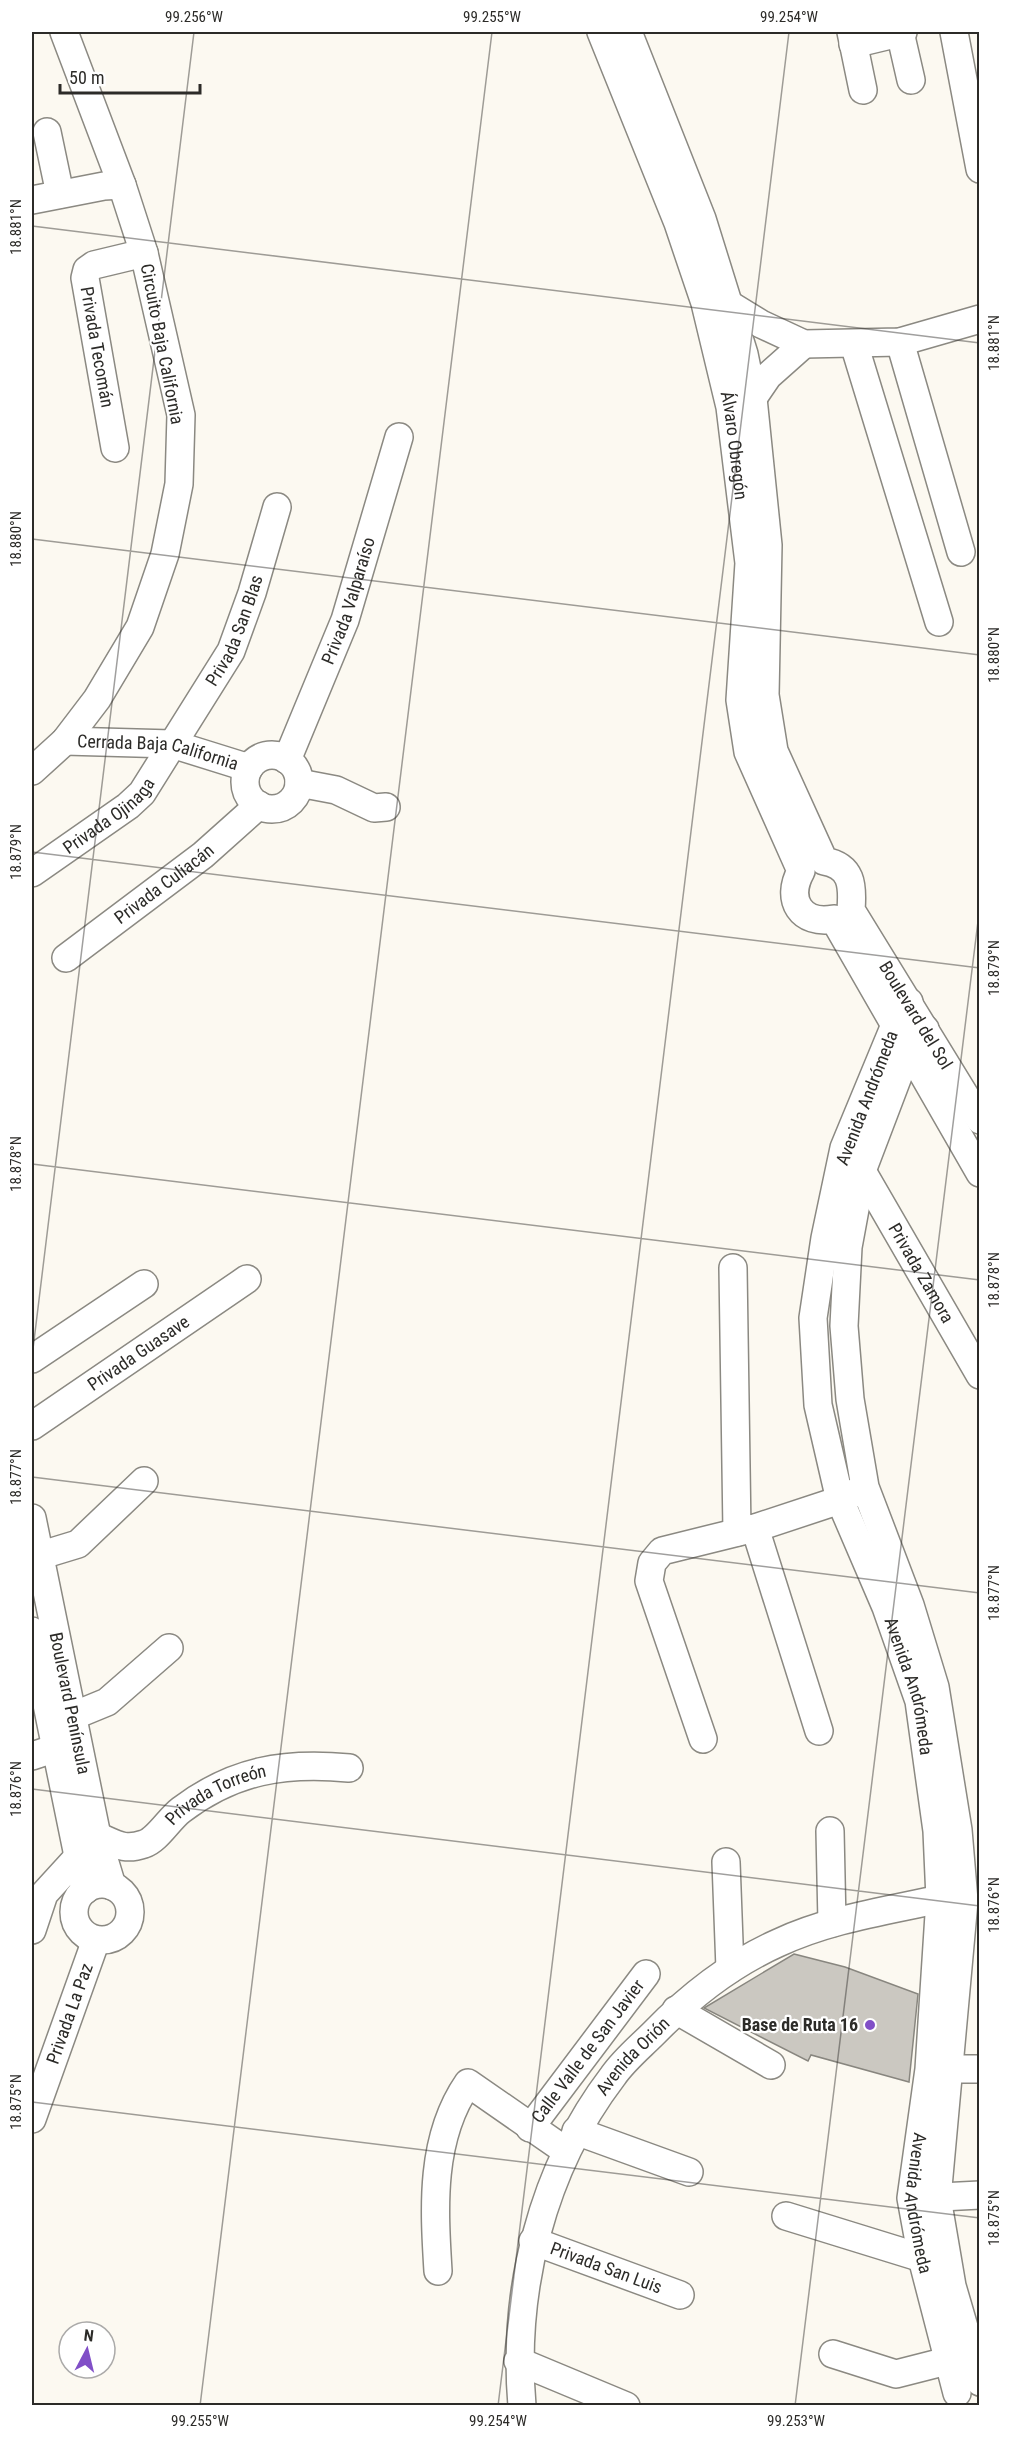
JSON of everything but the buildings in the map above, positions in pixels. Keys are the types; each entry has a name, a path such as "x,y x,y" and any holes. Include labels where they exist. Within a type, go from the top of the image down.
{"street":[{"name":"Circuito Baja California","path":"32,771 65,741 97,699 140,627 165,554 179,484 181,415 144,253 122,185 64,32"},
{"name":"Álvaro Obregón","path":"601,32 678,223 742,402"},
{"name":"Álvaro Obregón","path":"628,32 702,219 730,305 742,402 768,545 765,695 774,751 812,866"},
{"path":"863,90 852,38 901,32 911,80"},
{"path":"954,32 980,169"},
{"path":"47,132 60,194"},
{"path":"32,200 122,185"},
{"name":"Privada Tecomán","path":"115,448 85,278 87,270 94,265 144,253"},
{"path":"730,305 761,324 804,344 900,342 980,319"},
{"path":"900,342 961,552"},
{"path":"742,402 804,344"},
{"path":"854,344 939,622"},
{"name":"Privada Valparaíso","path":"293,771 345,620 399,437"},
{"name":"Privada San Blas","path":"172,744 231,651 252,593 277,507"},
{"name":"Cerrada Baja California","path":"65,741 172,744 249,768"},
{"name":"Privada Ojinaga","path":"32,873 128,806 142,792 172,744"},
{"path":"293,771 293,800 285,806 267,809 252,800 245,784 249,768 255,761 271,755 293,771 374,808 386,807"},
{"name":"Privada Culiacán","path":"66,958 203,855 259,805"},
{"path":"834,862 850,876 853,885 843,914 816,920 800,909 793,892 812,866 834,862"},
{"name":"Boulevard del Sol","path":"843,914 909,1002 980,1120"},
{"name":"Boulevard del Sol","path":"843,914 895,1025 980,1173"},
{"name":"Avenida Andrómeda","path":"909,1002 895,1025 844,1148 825,1238 813,1318 818,1405 840,1500 886,1607 919,1701 958,1830"},
{"name":"Avenida Andrómeda","path":"925,1029 909,1050 862,1171 848,1247 844,1326 850,1399 866,1487 910,1605 935,1687 958,1830 938,2070 924,2198 922,2258 948,2361 966,2392"},
{"name":"Privada Zamora","path":"862,1171 980,1375"},
{"path":"733,1268 746,1530 819,1731"},
{"name":"Privada Guasave","path":"32,1426 247,1279"},
{"path":"32,1359 144,1284"},
{"path":"35,1557 78,1544 144,1481"},
{"path":"703,1739 649,1581 652,1563 662,1551 746,1530 840,1500 866,1487"},
{"name":"Boulevard Península","path":"32,1518 38,1594 73,1716 97,1836 112,1886"},
{"name":"Boulevard Península","path":"32,1632 44,1752 78,1856 85,1890"},
{"path":"44,1752 73,1716 107,1702 170,1648"},
{"name":"Privada Torreón","path":"97,1836 127,1849 148,1844 171,1818 202,1794 231,1779 292,1765 349,1768"},
{"path":"830,1831 832,1923"},
{"path":"32,1930 44,1894 97,1836"},
{"path":"726,1862 730,1969"},
{"path":"103,1884 112,1886 126,1898 130,1916 128,1925 114,1938 96,1940 80,1930 76,1923 75,1905 85,1890 103,1884"},
{"name":"Avenida Andrómeda","path":"938,2070 970,1945 952,1900"},
{"name":"Avenida Orión","path":"522,2406 518,2361 533,2241 571,2141 613,2074 676,2010 730,1969 778,1942 832,1923 952,1900"},
{"name":"Privada La Paz","path":"32,2119 96,1940"},
{"name":"Calle Valle de San Javier","path":"530,2128 646,1974"},
{"path":"676,2010 771,2065"},
{"path":"938,2070 980,2069"},
{"path":"438,2271 434,2203 439,2161 458,2096 468,2082 530,2128 689,2172"},
{"path":"924,2198 980,2195"},
{"name":"Avenida Andrómeda","path":"924,2198 952,2286 966,2392"},
{"path":"786,2216 922,2258"},
{"name":"Privada San Luis","path":"533,2241 680,2295"},
{"path":"833,2354 896,2374 948,2361"},
{"path":"518,2361 626,2406"}],"place":[{"name":"Base de Ruta 16","path":"870,2025"}]}
